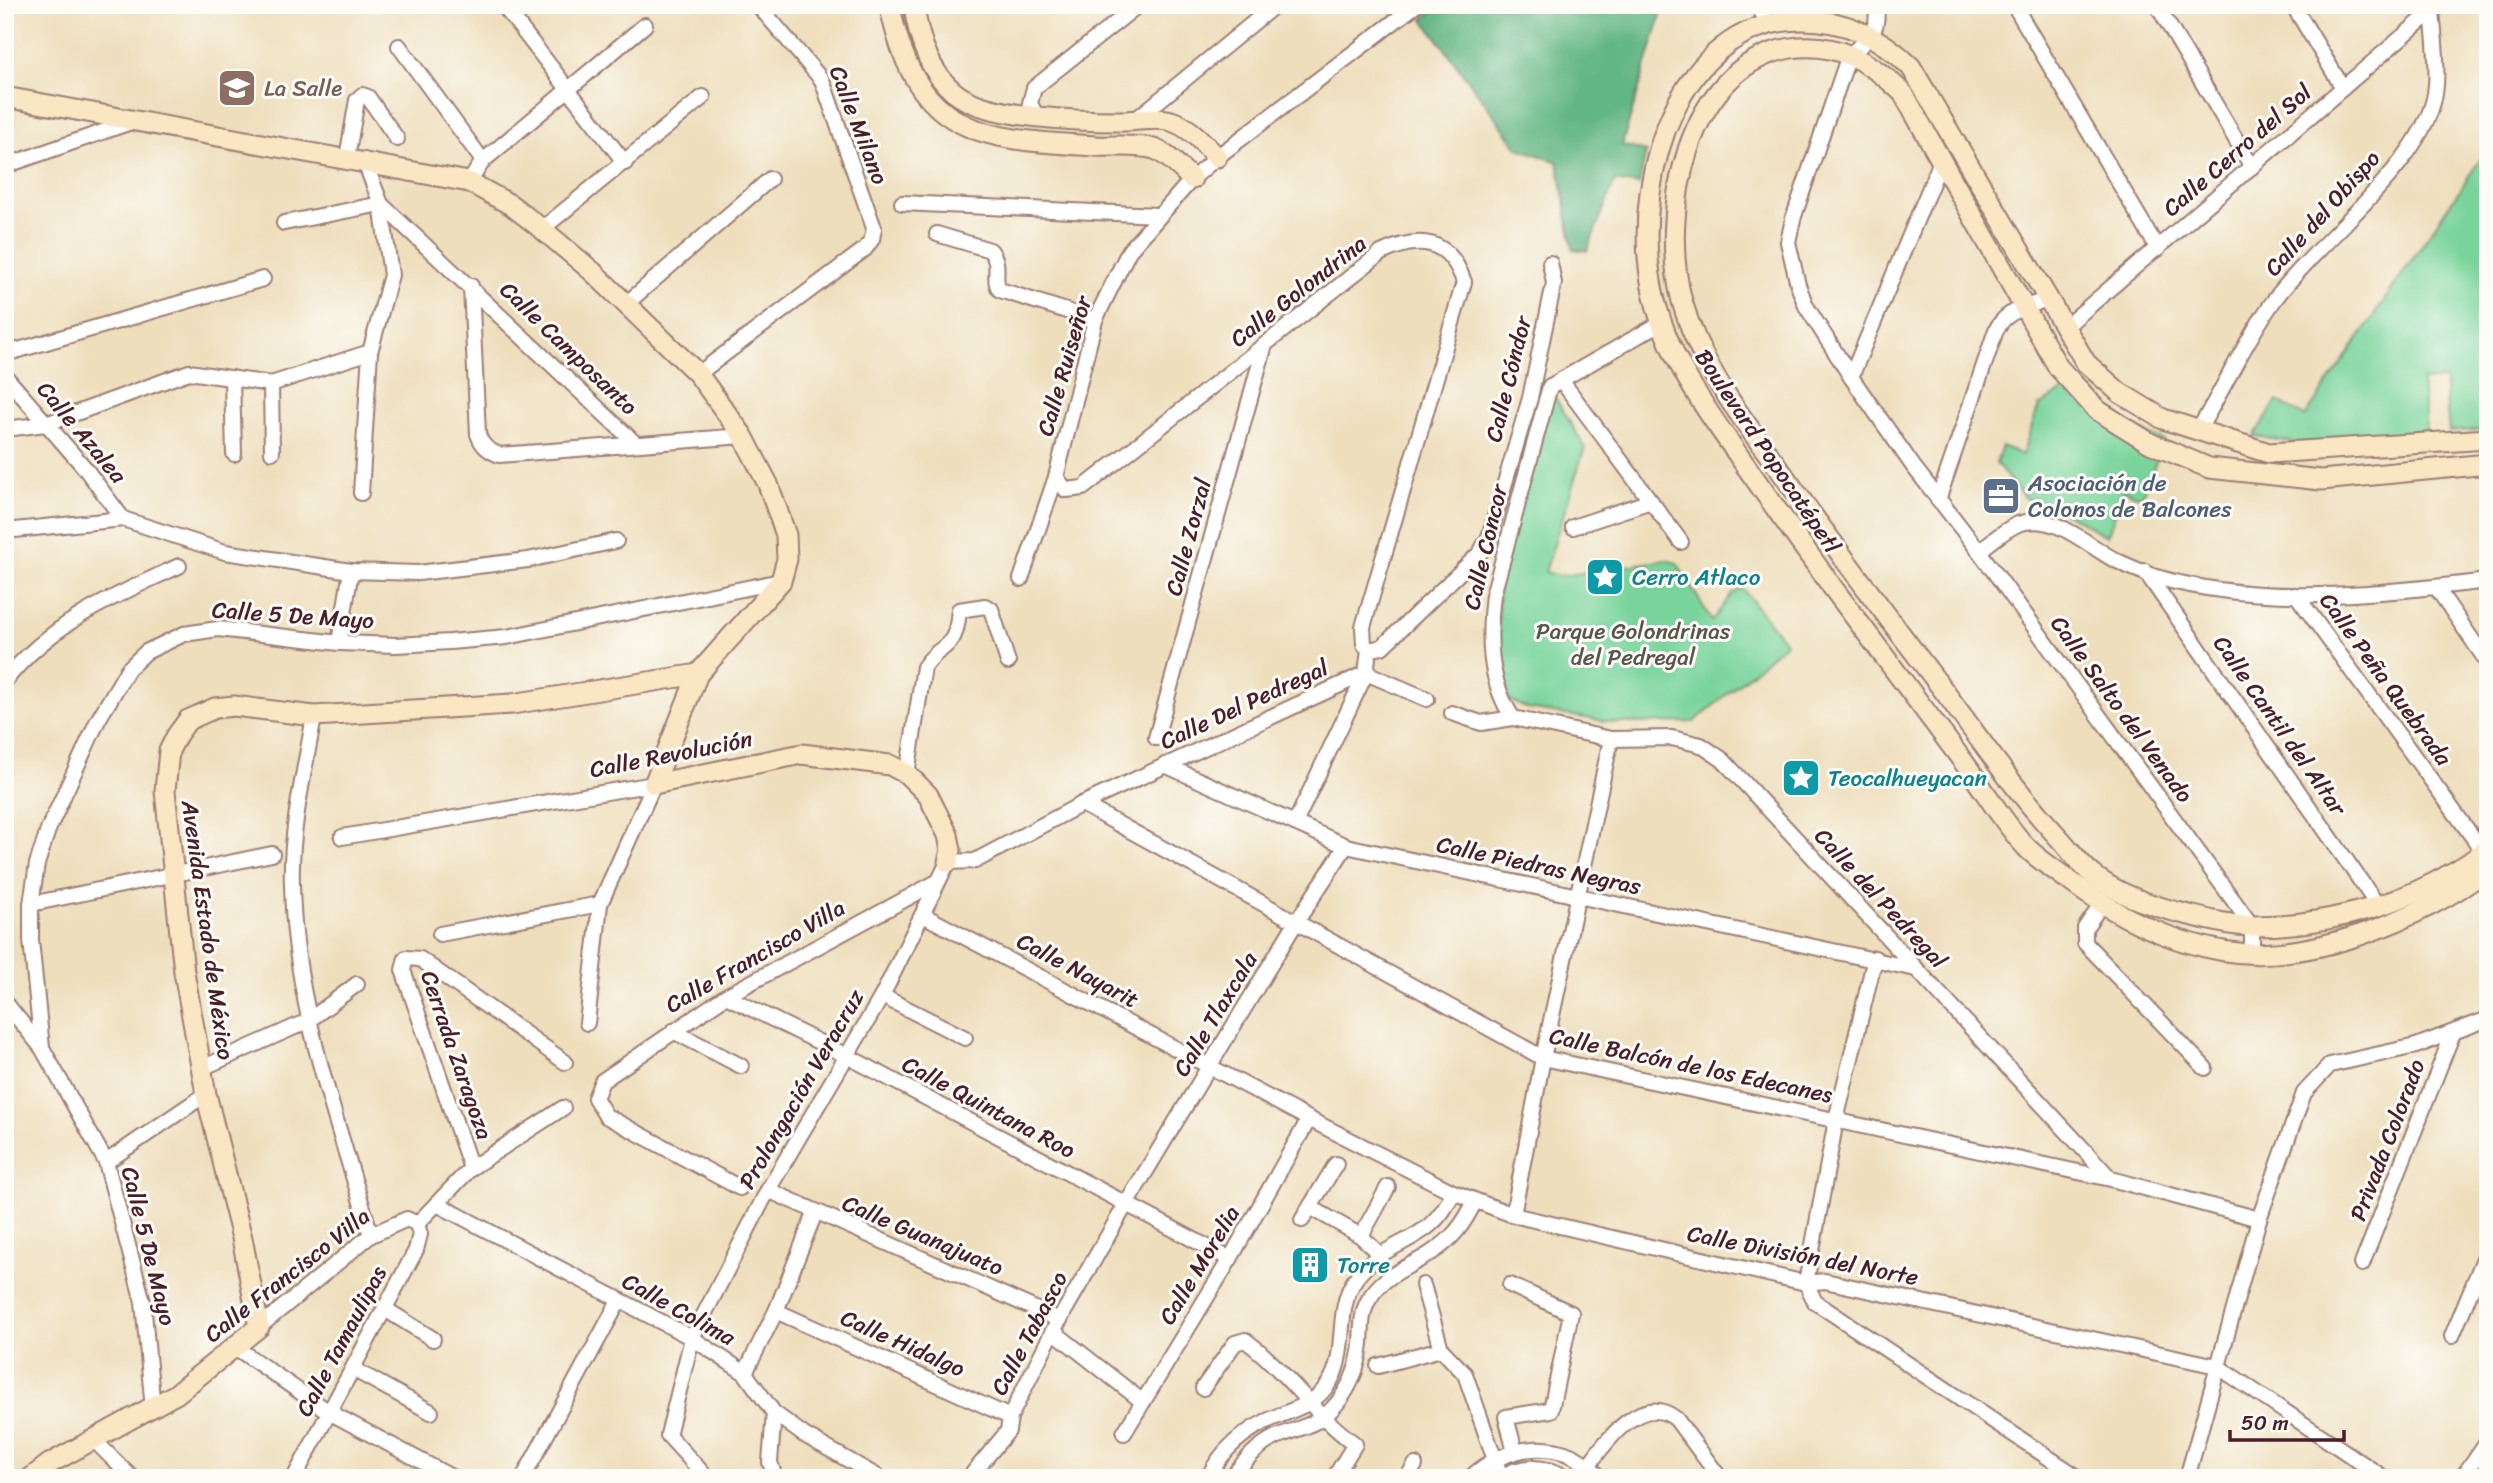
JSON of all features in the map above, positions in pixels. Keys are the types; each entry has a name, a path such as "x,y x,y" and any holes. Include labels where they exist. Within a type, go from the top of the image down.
{"street":[{"path":"503,5 625,163"},
{"name":"Calle Milano","path":"698,374 865,249 872,239 874,228 821,80 758,5"},
{"path":"886,9 900,13 914,5 917,26 930,62 960,96 978,106 1036,116 1171,120 1188,130 1217,157"},
{"path":"1036,116 1030,103 1034,88 1138,5"},
{"path":"1134,121 1275,5"},
{"name":"Calle Ruiseñor","path":"1021,579 1056,477 1096,320 1129,251 1158,215 1217,157 1416,5"},
{"path":"1757,5 1769,23"},
{"path":"1849,55 1872,37 1878,22 1876,5"},
{"path":"2014,5 2158,249"},
{"path":"2157,5 2252,167"},
{"path":"2292,5 2343,88"},
{"name":"Calle Cerro del Sol","path":"2064,328 2433,7"},
{"name":"Calle del Obispo","path":"2197,432 2274,300 2372,195 2418,138 2432,106 2436,86 2433,7"},
{"path":"886,9 917,85 928,99 974,130 999,138 1155,149 1192,179"},
{"name":"Boulevard Popocatépetl","path":"2487,856 2459,891 2361,936 2285,951 2227,951 2162,935 2101,905 2027,848 1796,537 1698,398 1659,324 1649,271 1649,209 1657,153 1665,129 1676,104 1701,68 1733,40 1769,23 1813,20 1839,24 1893,49 1911,67 2084,360 2120,393 2163,419 2269,453 2488,439"},
{"path":"469,182 483,161 645,25"},
{"path":"399,46 483,161"},
{"name":"Boulevard Popocatépetl","path":"2487,856 2413,894 2378,906 2336,916 2252,926 2221,923 2141,902 2092,874 2034,811 1825,533 1720,387 1694,338 1681,297 1676,254 1678,188 1692,136 1707,107 1743,68 1777,51 1822,47 1849,55 1879,70 1903,93 2065,375 2097,410 2150,443 2210,468 2321,480 2488,464"},
{"name":"Calle Salto del Venado","path":"1849,55 1788,242 1791,266 1806,306 1851,377 1938,500 1979,551 2252,926"},
{"path":"361,493 370,352 391,275 381,204 356,159 357,100 362,95 368,97 397,139"},
{"path":"5,97 131,122 356,159 469,182 511,205 542,229 626,304 698,374 743,436 768,484 786,535 788,559 782,582 698,674 654,784 600,904 587,1023"},
{"path":"542,229 703,97"},
{"path":"5,166 131,122"},
{"path":"1851,377 1941,161"},
{"path":"626,304 770,179"},
{"path":"284,223 381,204"},
{"name":"Calle Camposanto","path":"381,204 635,443"},
{"path":"902,204 1158,215"},
{"path":"937,234 986,246 998,267 996,286 1096,320"},
{"name":"Calle Golondrina","path":"1056,477 1066,490 1083,488 1264,348 1381,253 1395,246 1413,242 1426,243 1441,248 1459,269 1464,282 1363,627 1364,644 1368,650 1366,673 1295,823"},
{"name":"Calle Cóndor","path":"1368,650 1382,647 1485,545 1530,398 1553,283 1550,262"},
{"path":"5,354 263,279"},
{"name":"Calle Camposanto","path":"471,286 478,434 482,444 499,455 743,436"},
{"path":"1655,301 1671,293 1681,297"},
{"path":"1938,500 2002,318 2012,310 2025,309 2046,299"},
{"path":"1530,398 1659,324"},
{"name":"Calle Zorzal","path":"1156,738 1264,348"},
{"path":"5,429 46,424 189,372 271,384 370,352"},
{"path":"2065,375 2084,360"},
{"name":"Calle Azalea","path":"5,376 123,519"},
{"path":"232,379 234,454"},
{"path":"1556,383 1681,542"},
{"name":"Calle Concor","path":"1513,718 1501,700 1496,683 1490,620 1493,595 1556,383"},
{"path":"271,384 272,452"},
{"path":"1698,398 1720,387"},
{"path":"1573,527 1651,501"},
{"path":"5,531 107,518 123,519 225,552 351,571 418,573 528,560 616,541"},
{"path":"1979,551 2020,523 2036,521 2055,525 2116,560 2144,571 2178,583 2236,592 2297,596 2488,581"},
{"path":"5,681 70,620 99,603 179,566"},
{"path":"338,643 351,571"},
{"name":"Calle Cantil del Altar","path":"2144,571 2378,906"},
{"name":"Calle 5 De Mayo","path":"153,1409 143,1302 106,1162 42,1048 35,986 31,904 37,864 64,794 113,690 128,669 146,652 184,634 218,629 338,643 396,645 507,637 782,582"},
{"path":"2436,587 2488,663"},
{"name":"Calle Peña Quebrada","path":"2297,596 2487,856"},
{"path":"907,774 924,667 953,643 957,635 959,610 985,606 991,609 1008,662"},
{"name":"Calle Del Pedregal","path":"948,862 975,861 1082,804 1366,673 1427,698"},
{"name":"Avenida Estado de México","path":"259,1327 242,1238 206,1094 184,972 165,791 169,751 188,720 215,708 234,706 314,716 512,704 698,674"},
{"name":"Calle del Pedregal","path":"1452,713 1481,723 1513,718 1611,738 1672,738 1701,745 1723,761 2111,1179"},
{"path":"314,716 293,847 292,884 308,1021 371,1235"},
{"path":"1513,1215 1543,1058 1611,738"},
{"name":"Calle Revolución","path":"342,836 654,784 802,754 890,765 907,774 928,795 939,814 950,843 948,862"},
{"name":"Calle Piedras Negras","path":"1166,765 1346,846 1578,898 1875,958 1917,970"},
{"name":"Calle Balcón de los Edecanes","path":"1082,804 1295,924 1543,1058 2111,1179 2259,1219"},
{"name":"Calle Tlaxcala","path":"1125,1206 1212,1066 1295,924 1346,846"},
{"path":"31,904 272,854"},
{"name":"Prolongación Veracruz","path":"708,1478 668,1435 692,1338 768,1190 849,1057 882,996 948,862"},
{"name":"Calle Francisco Villa","path":"740,1188 606,1116 595,1098 602,1081 726,996 937,882"},
{"path":"440,934 600,904"},
{"path":"2101,905 2085,928 2085,943 2205,1068"},
{"name":"Calle Nayarit","path":"923,915 1212,1066"},
{"path":"2252,926 2252,951"},
{"name":"Cerrada Zaragoza","path":"471,1168 403,971 406,958 412,956 420,959 565,1062"},
{"path":"1875,958 1836,1120 1806,1283 1815,1302 2079,1478"},
{"path":"202,1068 308,1021 357,984"},
{"name":"Calle Quintana Roo","path":"726,996 849,1057 1125,1206 1230,1259"},
{"path":"882,996 965,1038"},
{"path":"5,1002 42,1048"},
{"path":"2187,1478 2259,1219 2304,1093 2316,1076 2330,1065 2416,1046 2488,1019"},
{"path":"673,1031 741,1066"},
{"name":"Privada Colorado","path":"2362,1264 2453,1033"},
{"name":"Calle División del Norte","path":"1212,1066 1453,1192 1513,1215 1806,1283 1825,1281 2217,1366 2384,1478"},
{"path":"106,1162 206,1094"},
{"path":"418,1224 471,1168 564,1108"},
{"name":"Calle Morelia","path":"1124,1433 1230,1259 1309,1119"},
{"path":"1336,1164 1306,1213 1361,1236 1380,1255"},
{"path":"1361,1236 1388,1186"},
{"name":"Calle Guanajuato","path":"768,1190 1057,1325 1143,1402"},
{"path":"1208,1478 1225,1451 1240,1437 1255,1426 1308,1402 1321,1393 1338,1362 1342,1346 1341,1316 1356,1279 1380,1255 1418,1236 1445,1212 1453,1192"},
{"path":"1232,1478 1256,1449 1331,1410 1346,1390 1358,1365 1361,1322 1368,1302 1380,1284 1399,1270 1430,1254 1464,1224 1475,1201"},
{"name":"Calle Colima","path":"437,1204 692,1338 745,1373 774,1413 804,1434 880,1478"},
{"name":"Calle Tabasco","path":"969,1478 1008,1431 1010,1418 1057,1325 1125,1206"},
{"path":"745,1373 776,1311 815,1213"},
{"name":"Calle Francisco Villa","path":"32,1478 48,1464 153,1409 235,1347 371,1235 407,1219 418,1224"},
{"name":"Calle Tamaulipas","path":"294,1478 416,1250 420,1234 418,1224"},
{"path":"1418,1236 1430,1254"},
{"path":"2452,1336 2488,1249"},
{"path":"1423,1285 1441,1349 1465,1374 1500,1477 1528,1467 1544,1467 1568,1478"},
{"path":"1510,1285 1571,1313 1551,1410 1506,1417 1516,1451"},
{"path":"523,1478 619,1301"},
{"path":"385,1309 433,1339"},
{"name":"Calle Hidalgo","path":"776,1311 1010,1418"},
{"path":"1203,1388 1235,1343 1245,1340 1272,1360 1322,1417 1355,1444 1334,1478"},
{"path":"235,1347 329,1412 453,1478"},
{"path":"1378,1366 1441,1349"},
{"path":"353,1368 430,1412"},
{"path":"1579,1478 1588,1465 1639,1413 1656,1411 1669,1413 1676,1419 1720,1478"},
{"path":"774,1413 770,1462 775,1478"},
{"path":"2462,1478 2488,1440"},
{"path":"94,1441 132,1478"},
{"path":"1470,1478 1495,1458 1516,1451 1555,1449 1588,1465 1600,1478"}],"green space":[{"path":"1441,5 1664,5 1622,145 1646,152 1639,185 1615,181 1587,251 1573,249 1558,162 1518,148 1423,19"},
{"path":"2488,148 2488,429 2449,432 2444,379 2422,381 2426,431 2319,447 2254,436 2277,401 2305,417"},
{"path":"2081,380 2130,425 2164,441 2142,497 2124,490 2107,536 2049,504 2026,499 1996,464 2002,446 2022,455 2039,406"},
{"name":"Parque Golondrinas del Pedregal","path":"1553,394 1585,447 1545,572 1561,576 1666,560 1677,563 1712,621 1731,595 1742,588 1786,643 1694,722 1617,723 1528,709 1508,700 1499,643 1498,581"}],"place":[{"name":"La Salle","path":"237,88"},
{"name":"Asociación de Colonos de Balcones","path":"2001,496"},
{"name":"Cerro Atlaco","path":"1605,577"},
{"name":"Teocalhueyacan","path":"1801,778"},
{"name":"Torre","path":"1310,1265"}]}
